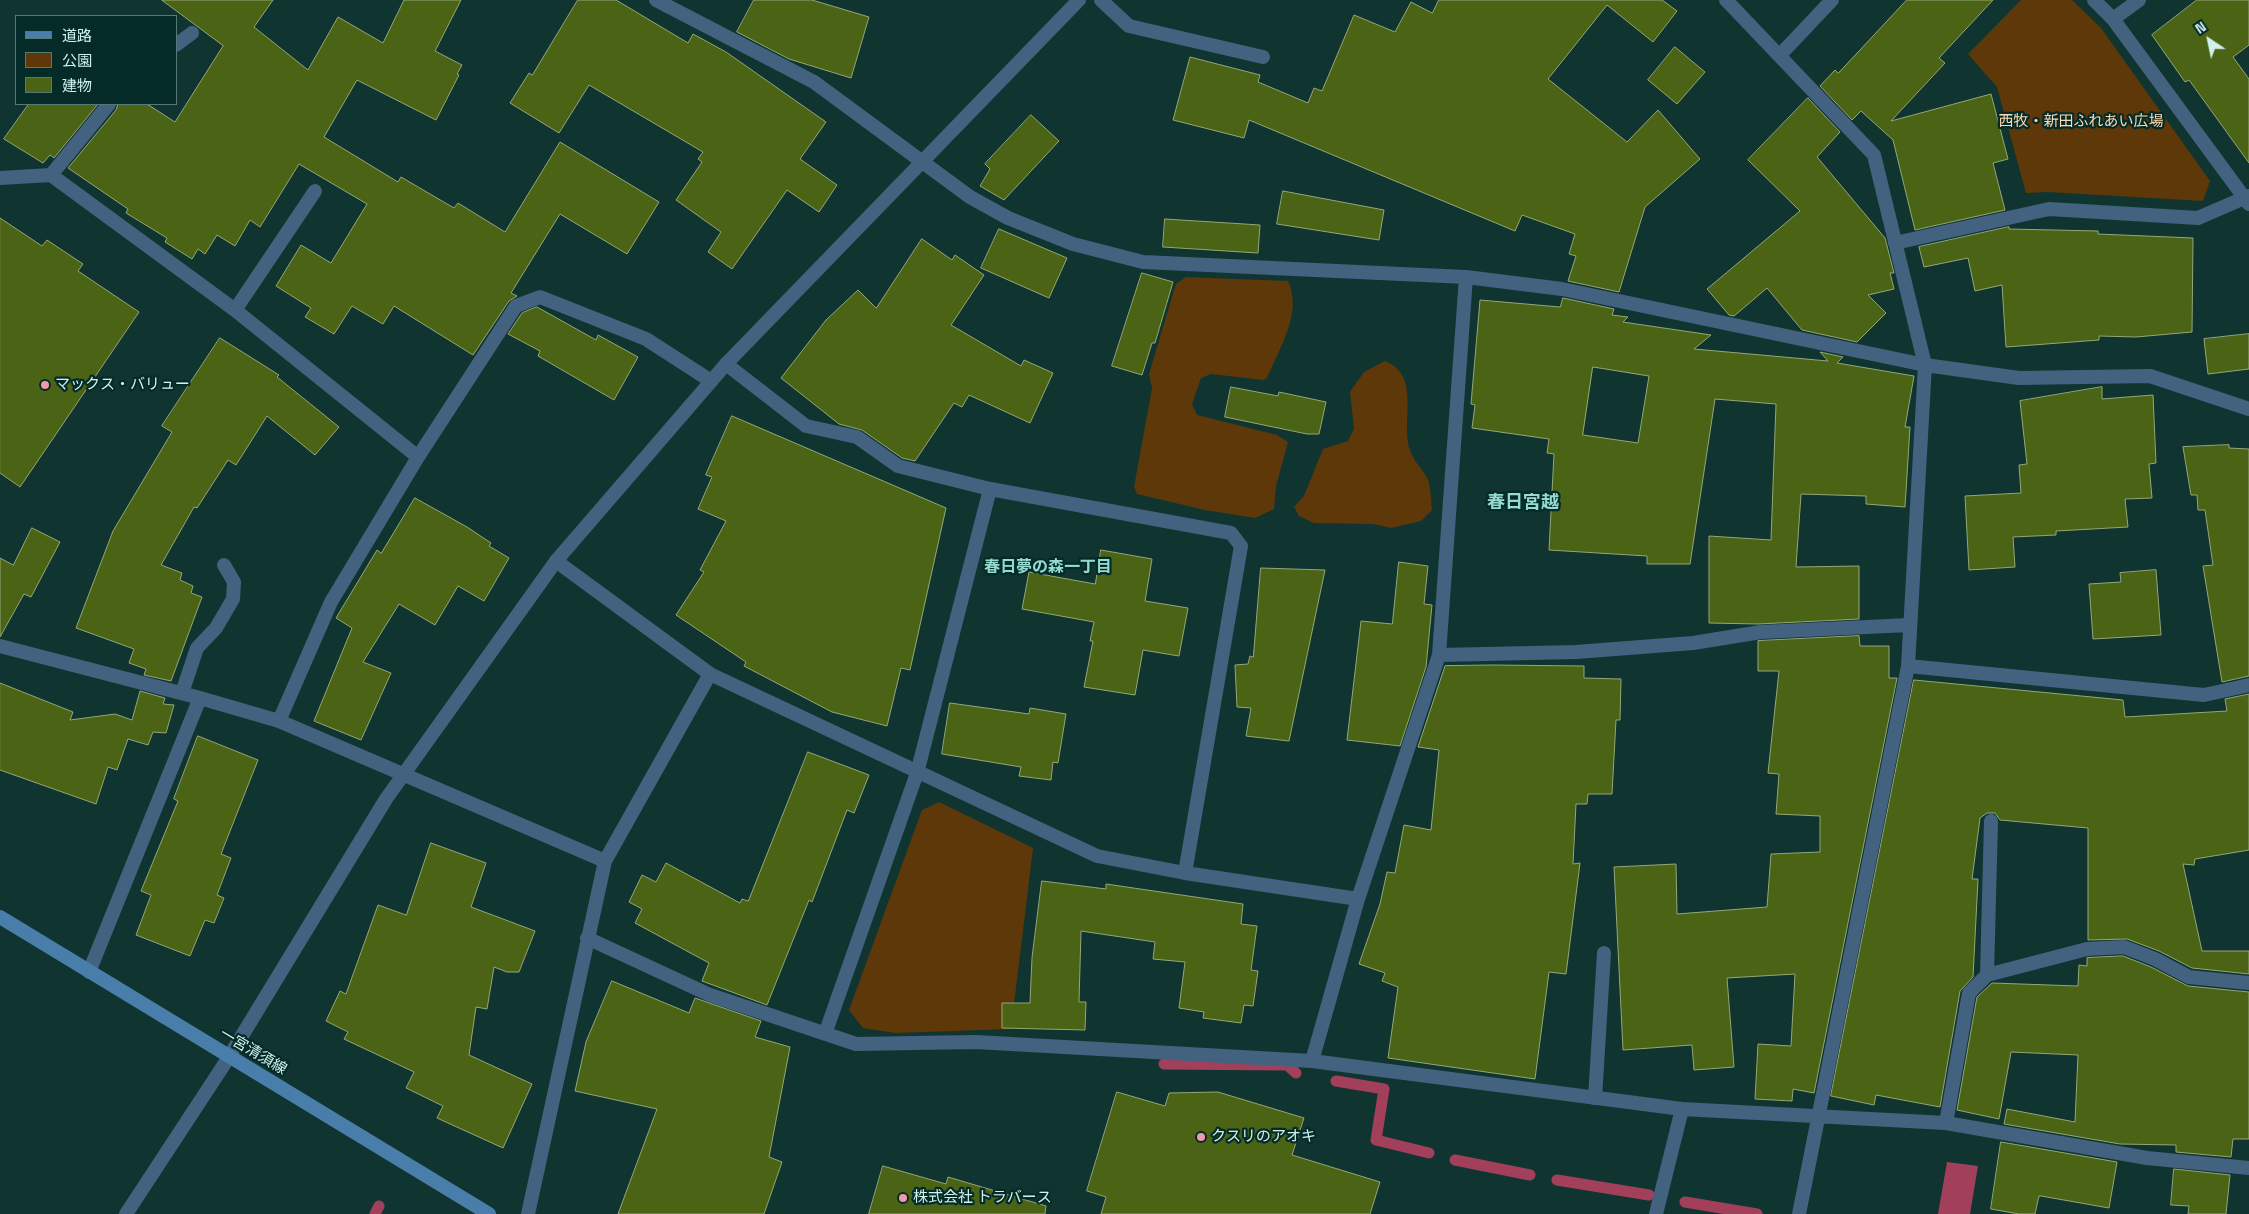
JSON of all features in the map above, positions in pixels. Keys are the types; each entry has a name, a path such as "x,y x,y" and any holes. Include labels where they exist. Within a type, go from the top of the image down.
{"main road":[{"name":"一宮清須線","path":"0,917 489,1214"}],"street":[{"path":"656,0 814,82 970,197 1008,218 1073,244 1143,262 1466,277 1562,289 1926,365 2019,378 2150,376 2249,408"},
{"path":"126,1214 229,1057 380,807 556,561 726,364 1079,0"},
{"path":"1101,0 1129,26 1263,57"},
{"path":"1726,0 1874,155 1926,365 1908,666 1799,1214"},
{"path":"1780,55 1832,0"},
{"path":"1895,243 2049,209 2198,218 2248,200 2113,19 2094,0"},
{"path":"2113,19 2139,0"},
{"path":"178,44 192,33"},
{"path":"50,175 108,105"},
{"path":"0,178 50,175 235,310 418,457"},
{"path":"235,310 315,191"},
{"path":"1312,1060 1358,899 1439,655 1466,277"},
{"path":"279,721 331,602 418,457 516,306 540,297 646,339 711,381"},
{"path":"726,364 806,426 857,437 898,466 990,489 1231,533 1240,546 1185,873"},
{"path":"825,1034 917,772 990,489"},
{"path":"556,561 710,674 1097,856 1185,873 1358,899"},
{"path":"182,693 196,648 216,628 233,599 234,582 224,565"},
{"path":"1439,655 1576,652 1693,644 1761,632 1909,626"},
{"path":"0,646 182,693 279,721 605,861"},
{"path":"1908,666 2204,695 2249,685"},
{"path":"528,1214 605,861 710,674"},
{"path":"90,972 200,698"},
{"path":"1987,975 1991,821"},
{"path":"587,938 710,995 856,1044 976,1042 1312,1060 1682,1109 1946,1123 2147,1158 2249,1168"},
{"path":"1946,1123 1969,993 1987,975 2087,950 2124,947 2155,958 2189,977 2249,983"},
{"path":"1595,1098 1604,953"},
{"path":"1657,1214 1682,1109"}],"green space":[{"name":"西牧・新田ふれあい広場","path":"2021,0 2072,0 2101,28 2210,181 2203,201 2048,192 2026,193 1997,87 1968,54"},
{"path":"1186,277 1288,281 1292,293 1293,306 1288,331 1267,378 1263,380 1211,374 1201,378 1192,404 1197,415 1277,435 1288,442 1276,486 1274,509 1255,518 1205,510 1137,494 1134,487 1152,388 1149,374 1176,284"},
{"path":"1385,361 1396,368 1403,377 1407,388 1407,426 1410,450 1413,458 1428,480 1432,510 1421,521 1391,528 1373,524 1314,523 1299,516 1294,507 1304,496 1323,449 1348,441 1354,429 1350,392 1364,372"},
{"path":"939,802 1033,848 1011,1029 895,1033 863,1028 849,1010 922,810"}],"shaded area":[{"path":"1947,1162 1978,1166 1970,1214 1938,1214"}],"building":[{"path":"162,0 273,0 254,27 308,70 338,17 383,43 404,0 461,0 435,51 462,65 457,74 459,75 436,120 357,80 324,137 398,182 401,177 454,208 458,203 505,232 560,142 659,202 627,254 560,214 511,293 517,296 509,301 473,355 394,306 383,324 352,306 334,334 305,317 311,308 276,286 301,245 331,263 367,204 299,164 260,227 250,220 235,246 217,235 205,254 198,249 192,259 165,242 167,238 126,213 128,209 68,168 116,110 118,105 149,105 175,122 223,46"},
{"path":"578,0 616,0 688,43 693,34 726,52 826,122 800,159 837,185 819,212 787,190 732,269 708,252 721,232 676,200 702,162 698,159 703,152 589,85 559,133 510,103 529,73 532,75"},
{"path":"754,0 812,0 869,17 851,78 789,59 737,32"},
{"path":"1439,0 1662,0 1677,11 1653,42 1607,5 1548,79 1627,142 1658,110 1700,159 1645,207 1619,292 1568,281 1576,256 1569,254 1575,234 1522,215 1515,231 1249,120 1244,138 1173,120 1190,57 1260,75 1258,82 1308,103 1314,88 1322,91 1354,15 1395,32 1411,2 1432,13"},
{"path":"1907,0 1993,0 1939,58 1945,63 1891,121 1991,94 2008,159 1993,163 2005,210 1915,230 1893,140 1861,111 1852,120 1820,86 1835,70 1838,73"},
{"path":"2197,0 2249,0 2249,45 2233,57 2249,79 2249,163 2189,80 2185,82 2152,35"},
{"path":"1675,47 1705,72 1677,104 1648,80"},
{"path":"1808,98 1840,132 1817,157 1885,238 1894,273 1890,273 1894,289 1868,295 1886,313 1857,342 1802,330 1767,288 1734,316 1729,315 1707,289 1800,211 1748,160"},
{"path":"28,105 97,105 54,158 50,155 43,163 4,139"},
{"path":"1031,115 1059,141 1004,200 980,186 990,169 985,164"},
{"path":"1283,191 1384,210 1379,240 1277,224"},
{"name":"マックス・バリュー","path":"0,218 42,246 47,240 83,264 78,271 139,312 20,487 0,473"},
{"path":"1165,219 1260,225 1258,253 1163,247"},
{"path":"2009,227 2009,229 2098,231 2098,234 2193,238 2192,332 2136,337 2099,336 2099,340 2006,347 2002,285 1975,291 1968,258 1924,267 1919,247"},
{"path":"999,229 1067,258 1049,298 981,268"},
{"path":"922,239 952,260 955,255 984,275 951,325 1021,366 1024,360 1053,373 1030,423 969,395 962,407 954,403 915,461 902,458 862,430 839,424 781,378 826,320 858,290 876,308"},
{"path":"1142,273 1173,282 1155,343 1152,343 1142,375 1112,366"},
{"path":"1563,298 1614,309 1612,315 1628,317 1623,322 1711,335 1694,349 1828,361 1820,352 1843,357 1837,363 1914,376 1905,427 1910,427 1905,507 1866,504 1866,496 1801,494 1796,567 1859,566 1859,619 1758,624 1709,623 1709,536 1771,540 1776,404 1715,399 1690,564 1647,564 1647,556 1549,550 1554,454 1547,453 1549,439 1472,428 1475,405 1471,404 1480,300 1560,307","holes":["1593,367 1649,376 1638,443 1583,435"]},
{"path":"537,307 596,340 598,335 638,357 614,400 538,356 540,351 508,334 522,313"},
{"path":"2249,334 2249,369 2208,374 2204,339"},
{"path":"220,338 279,375 277,377 339,427 315,455 267,416 236,465 228,460 197,508 194,507 161,565 182,573 180,580 193,586 191,593 202,597 171,681 144,675 146,669 129,663 134,649 76,628 113,531 172,432 162,426"},
{"path":"1231,387 1278,396 1279,392 1326,402 1319,434 1307,434 1225,417"},
{"path":"2102,387 2102,399 2153,395 2156,463 2149,464 2152,498 2125,499 2128,527 2056,531 2056,535 2013,537 2015,567 1969,570 1965,496 2021,493 2019,465 2027,464 2020,401"},
{"path":"732,416 946,508 910,670 901,668 887,726 832,712 744,666 746,662 676,615 704,572 700,570 726,521 698,509 712,477 706,475"},
{"path":"2229,445 2229,448 2249,449 2249,676 2222,682 2203,566 2213,565 2205,510 2198,510 2197,495 2191,495 2183,447"},
{"path":"415,498 467,527 491,543 489,546 509,558 484,601 458,586 435,625 399,604 363,662 391,673 361,740 314,721 352,628 336,618 377,550 381,553"},
{"path":"32,528 60,542 31,597 24,594 0,637 0,558 13,565"},
{"path":"1101,550 1152,559 1145,601 1188,608 1179,656 1143,650 1135,695 1084,687 1093,641 1090,641 1094,622 1022,609 1029,572 1095,584"},
{"path":"1399,562 1428,566 1424,604 1432,605 1426,667 1400,746 1347,740 1361,621 1392,624"},
{"path":"1261,568 1325,570 1289,741 1246,736 1251,708 1237,707 1235,665 1248,664 1250,656 1253,657"},
{"path":"2156,570 2161,635 2093,639 2089,584 2121,582 2120,573"},
{"path":"1859,636 1860,646 1889,646 1889,678 1897,678 1814,1093 1793,1089 1792,1101 1755,1099 1758,1044 1791,1046 1795,974 1727,978 1734,1067 1694,1070 1692,1045 1623,1050 1614,867 1676,864 1677,914 1767,907 1771,854 1820,852 1820,816 1776,814 1779,774 1768,773 1779,671 1758,671 1758,641"},
{"path":"1445,666 1584,666 1584,678 1621,679 1620,720 1616,720 1612,794 1588,794 1587,804 1576,804 1573,864 1580,863 1566,974 1549,972 1535,1079 1388,1058 1398,987 1382,981 1385,973 1359,964 1380,904 1387,872 1395,873 1404,825 1431,830 1439,750 1418,747"},
{"path":"1914,680 2123,700 2125,717 2227,711 2225,699 2249,694 2249,850 2195,859 2194,865 2183,864 2202,951 2249,951 2249,974 2192,968 2159,951 2127,939 2088,940 2088,828 2000,820 1995,813 1987,813 1980,818 1972,879 1978,879 1973,977 1960,991 1940,1107 1876,1095 1874,1105 1831,1096"},
{"path":"0,683 73,712 70,720 115,714 132,720 140,691 165,698 163,704 174,705 166,733 153,732 148,745 128,739 117,770 108,767 96,804 0,770"},
{"path":"950,703 1029,714 1030,708 1066,714 1058,763 1053,762 1051,780 1019,776 1021,767 942,754"},
{"path":"198,736 258,760 221,854 231,858 217,895 224,898 214,923 205,920 190,956 136,935 151,895 141,891 178,801 174,799"},
{"path":"808,752 869,775 854,813 847,810 812,902 809,900 767,1005 702,981 709,963 635,923 642,909 629,902 642,875 656,882 666,863 740,903 742,899 748,901"},
{"path":"431,843 486,863 471,907 535,931 519,972 507,972 494,967 487,1009 476,1007 469,1055 532,1084 503,1148 437,1118 443,1106 406,1088 414,1072 344,1039 348,1032 326,1021 340,991 346,994 378,905 406,915"},
{"path":"1042,881 1106,889 1106,884 1243,904 1241,924 1257,926 1251,970 1258,971 1253,1006 1244,1005 1241,1023 1203,1018 1204,1012 1179,1008 1185,962 1153,959 1155,942 1081,931 1079,1002 1086,1002 1085,1030 1002,1028 1002,1003 1030,1003 1032,958"},
{"path":"2123,956 2151,967 2188,986 2249,992 2249,1139 2233,1139 2231,1157 2176,1152 2176,1145 2120,1144 2004,1124 2007,1109 2075,1122 2078,1055 2011,1052 1999,1119 1957,1110 1977,997 1992,983 2078,986 2079,965 2087,966 2087,958"},
{"path":"612,981 689,1013 695,998 761,1021 755,1037 790,1047 769,1157 782,1162 764,1214 618,1214 657,1109 575,1091 586,1042"},
{"name":"クスリのアオキ","path":"1117,1092 1165,1106 1169,1093 1218,1092 1304,1118 1292,1155 1380,1182 1370,1214 1101,1214 1106,1197 1087,1191"},
{"path":"2001,1142 2117,1162 2109,1208 2039,1196 2035,1214 2019,1214 1991,1209"},
{"path":"883,1166 946,1184 948,1177 1046,1206 1045,1214 869,1214"},
{"path":"2174,1169 2230,1175 2226,1214 2188,1214 2189,1206 2171,1205"}],"waterway":[{"path":"1164,1064 1287,1065 1296,1073"},
{"path":"1336,1081 1384,1089 1376,1140 1429,1153"},
{"path":"1455,1160 1530,1175"},
{"path":"1557,1180 1649,1195"},
{"path":"1685,1202 1757,1214"},
{"path":"375,1214 379,1206"}],"place":[{"name":"マックス・バリュー","path":"45,385"},
{"name":"クスリのアオキ","path":"1201,1137"},
{"name":"株式会社 トラバース","path":"903,1198"}],"district":[{"name":"春日宮越","path":"1523,503"},
{"name":"春日夢の森一丁目","path":"1048,568"}]}
